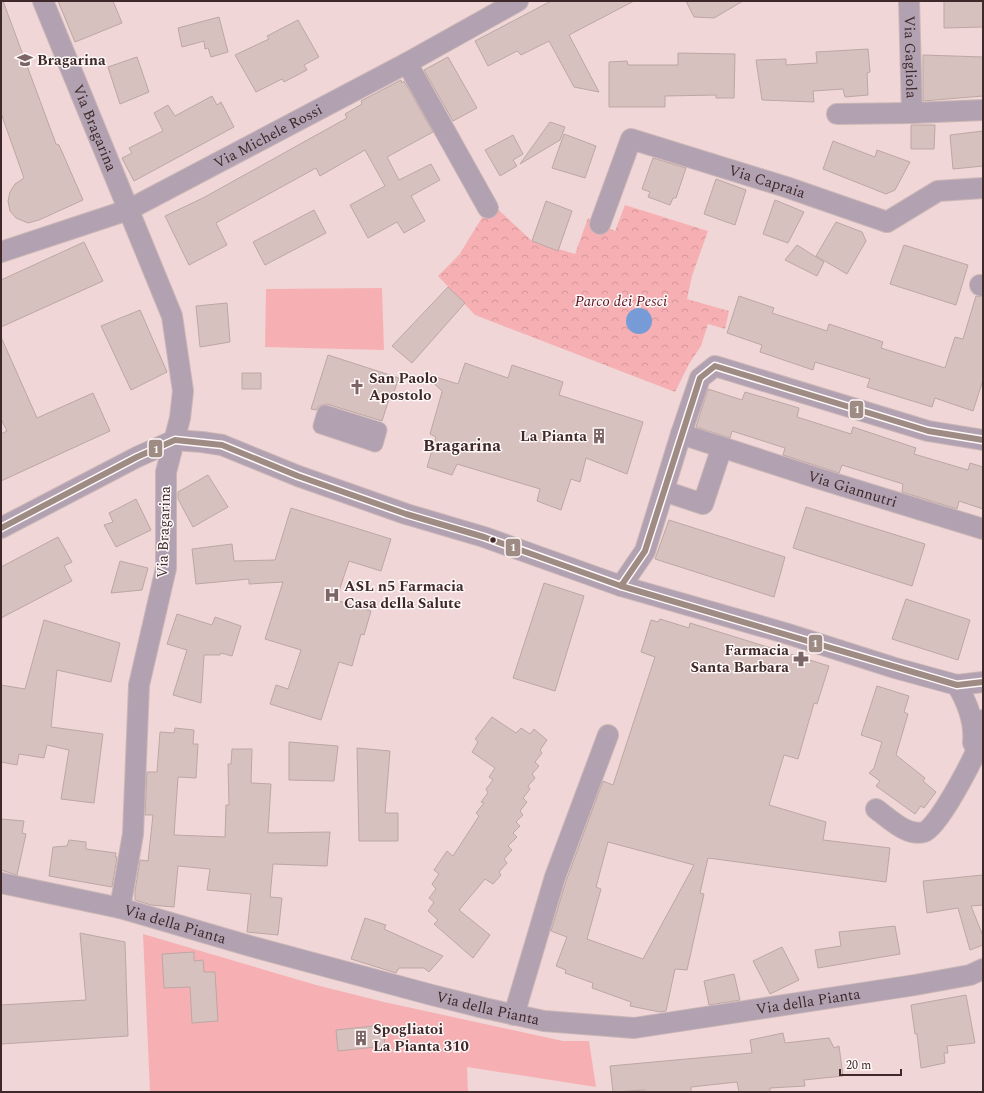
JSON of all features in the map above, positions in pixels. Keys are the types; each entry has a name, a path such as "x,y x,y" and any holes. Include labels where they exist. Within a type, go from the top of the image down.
{"street":[{"name":"Via Bragarina","path":"43,1 172,316 183,391 175,440 166,472 166,568 139,685 133,834 120,908"},
{"name":"Via Michele Rossi","path":"128,210 407,62 518,1"},
{"name":"Via Gagliola","path":"909,1 912,113"},
{"path":"407,62 488,208"},
{"name":"Via Gagliola","path":"837,114 983,110"},
{"name":"Via Capraia","path":"600,224 631,139 743,173 887,222 938,191 983,188"},
{"path":"1,252 128,210"},
{"path":"621,586 645,550 700,378 714,366 928,431 983,440"},
{"name":"Via Giannutri","path":"681,434 964,525 983,529"},
{"path":"1,528 137,457 175,440 222,445 343,492 406,514 484,537 621,586 764,626 895,668 957,685 983,682"},
{"path":"664,491 703,504 722,448"},
{"path":"957,685 964,696 974,733 970,760"},
{"path":"876,809 906,831 924,832 934,825 955,793 979,744 983,720"},
{"path":"514,1015 555,877 608,734"},
{"name":"Via della Pianta","path":"1,883 120,908 250,946 484,1008 544,1021 634,1028 915,985 970,975 983,969"}],"green space":[{"name":"Parco dei Pesci","path":"491,203 532,241 575,254 588,218 615,231 625,205 708,231 692,276 687,299 729,311 725,329 708,324 701,346 689,364 675,392 475,315 438,276 459,255"},
{"path":"382,288 384,350 265,347 266,289"},
{"path":"143,934 316,985 384,1002 563,1041 589,1041 596,1087 467,1067 468,1092 150,1092"}],"water":[{"path":"639,308 648,312 652,321 648,330 639,334 630,330 626,321 630,312"}],"building":[{"path":"1,1 3,1 56,144 59,145 83,200 39,220 28,223 16,218 10,211 8,201 10,192 15,184 24,178 1,113"},
{"path":"58,1 113,1 122,23 75,42"},
{"path":"551,1 634,1 569,35 599,92 574,87 549,41 521,55 517,51 488,66 475,41"},
{"path":"686,1 743,1 714,18 694,17"},
{"path":"944,1 983,1 983,27 944,28"},
{"path":"219,17 228,52 211,57 208,48 205,49 204,41 182,47 178,28"},
{"path":"298,20 319,57 304,65 307,70 284,82 282,79 256,92 235,55 269,39 267,36"},
{"path":"868,49 870,72 867,73 868,95 845,97 843,89 813,91 814,102 762,100 756,60 786,59 786,65 817,63 816,52"},
{"path":"678,53 735,54 734,98 716,98 716,95 665,96 665,107 609,107 609,62 627,61 628,65 678,65"},
{"path":"923,55 983,57 983,96 923,101"},
{"path":"137,57 149,92 120,104 108,67"},
{"path":"448,57 477,108 453,121 424,70"},
{"path":"401,80 402,83 404,81 433,132 387,157 399,180 431,164 440,180 411,196 425,221 404,233 397,222 368,238 350,205 385,186 365,150 320,176 316,168 216,223 227,245 189,265 165,216 203,198 347,118 345,114 362,104 361,101"},
{"path":"212,96 217,105 221,102 234,127 134,181 122,158 132,153 129,148 163,131 154,113 168,105 175,116"},
{"path":"550,122 565,127 560,140 520,164"},
{"path":"911,125 935,125 934,149 911,149"},
{"path":"983,131 983,166 953,169 950,135"},
{"path":"564,134 596,146 585,178 552,168"},
{"path":"513,135 523,154 513,160 517,166 500,176 485,150"},
{"path":"833,141 875,157 877,150 910,162 895,190 886,194 823,169"},
{"path":"653,158 686,168 676,198 673,198 670,205 648,197 650,192 642,189"},
{"path":"716,179 746,190 735,225 704,214"},
{"path":"775,200 804,212 788,243 763,234"},
{"path":"546,201 572,211 558,251 532,241"},
{"path":"314,210 326,233 265,265 253,242"},
{"path":"836,222 862,232 866,241 847,274 816,256"},
{"path":"84,242 103,281 1,327 1,280"},
{"path":"797,245 824,262 817,276 785,260"},
{"path":"904,245 968,265 956,305 890,284"},
{"path":"448,287 465,303 412,363 392,346"},
{"path":"739,296 774,308 772,313 827,331 829,324 883,342 881,348 945,368 955,337 963,339 976,296 983,297 983,380 973,411 935,398 932,407 867,387 870,379 815,362 813,370 760,352 762,345 727,333"},
{"path":"227,303 230,342 200,347 196,306"},
{"path":"140,310 167,372 131,390 101,326"},
{"path":"1,337 37,418 93,393 110,431 1,481 1,434 7,431 1,419"},
{"name":"San Paolo Apostolo","path":"328,355 399,378 392,397 390,396 382,421 327,404 319,406 316,410 311,409"},
{"name":"La Pianta","path":"465,363 508,378 512,365 563,382 559,395 643,422 627,474 586,458 580,482 571,479 561,510 537,501 540,489 457,464 452,475 427,467 436,437 430,434 443,392 423,373 458,384"},
{"path":"242,373 261,373 261,389 242,389"},
{"path":"708,389 742,400 745,392 799,408 797,417 851,434 853,427 916,448 914,454 968,470 970,463 983,467 983,509 959,501 957,509 902,492 903,484 842,465 839,473 783,455 785,448 732,431 730,438 696,427"},
{"path":"208,475 228,507 193,527 178,499 178,492"},
{"path":"136,499 151,530 116,547 104,525 113,522 109,513"},
{"path":"806,507 925,544 912,586 793,548"},
{"path":"291,508 391,539 381,571 349,561 336,600 371,611 364,635 361,634 352,666 339,662 321,720 270,704 276,685 288,689 301,650 265,639 283,582 249,584 249,579 196,584 192,549 232,544 234,561 275,560"},
{"path":"669,520 785,557 774,597 655,559"},
{"path":"58,537 72,562 64,566 72,581 1,618 1,567"},
{"path":"120,561 148,568 142,590 111,593"},
{"path":"544,583 584,596 555,691 513,678"},
{"path":"906,599 970,620 958,660 892,639"},
{"path":"177,614 212,625 215,617 241,626 232,656 221,653 220,655 204,655 201,703 173,695 187,650 167,644"},
{"path":"660,619 689,628 690,623 829,666 817,704 814,703 798,759 784,755 769,805 826,822 823,840 890,848 886,882 708,858 700,893 704,894 687,970 675,969 666,1011 660,1012 630,1006 631,1002 592,988 593,983 565,973 566,970 556,966 567,937 551,931 566,881 603,781 613,785 655,657 641,652 651,620 658,622","holes":["608,842 694,865 643,959 587,939 601,889 596,887"]},
{"path":"44,620 120,643 111,682 57,670 51,727 103,734 94,803 61,799 69,750 47,745 44,758 19,754 17,765 1,762 1,685 25,689"},
{"path":"877,686 909,696 904,712 908,714 896,755 925,778 923,781 936,792 924,808 921,806 915,814 876,786 880,781 869,773 874,768 882,742 861,735"},
{"path":"492,717 516,733 521,728 530,734 534,729 547,740 540,750 542,753 535,762 539,766 532,774 535,778 528,786 530,789 523,798 527,802 520,811 523,815 516,822 520,826 513,833 517,837 508,846 512,850 504,859 507,863 499,872 501,875 493,884 485,879 459,910 490,935 473,958 434,924 438,920 428,911 434,902 429,898 436,889 432,884 439,874 434,870 447,851 453,856 479,816 476,813 484,803 481,802 488,793 486,789 493,780 489,777 495,768 472,752 478,742 475,739"},
{"path":"175,728 194,730 193,744 198,744 196,778 178,777 174,835 225,837 226,805 229,805 228,764 231,764 232,749 252,749 251,783 271,784 268,833 330,832 327,866 273,864 270,897 282,898 278,935 247,932 251,894 207,890 210,869 178,866 174,907 151,905 135,900 140,860 148,861 153,815 145,815 147,772 157,772 160,732 174,733"},
{"path":"289,742 338,746 334,781 289,780"},
{"path":"357,748 390,751 385,813 398,813 398,841 359,841"},
{"path":"1,819 24,821 22,833 26,834 17,875 1,870"},
{"path":"69,840 86,842 86,849 116,853 115,857 117,857 112,887 49,876 53,847 67,846"},
{"path":"983,875 983,905 971,906 983,936 983,945 970,950 958,908 927,913 923,881"},
{"path":"365,918 386,925 384,929 443,956 429,972 424,968 399,968 396,973 351,959"},
{"path":"895,926 900,954 818,968 815,950 841,946 839,932"},
{"path":"80,933 125,942 128,1036 1,1044 1,1005 86,1000"},
{"path":"782,947 799,980 770,994 753,961"},
{"path":"194,952 194,961 203,960 204,972 215,972 218,1021 192,1023 190,987 164,988 162,954"},
{"path":"734,974 740,1000 709,1005 704,981"},
{"path":"966,995 975,1043 947,1046 948,1053 944,1053 945,1063 921,1068 917,1034 915,1034 911,1005"},
{"name":"Spogliatoi La Pianta 310","path":"383,1025 385,1046 338,1051 336,1030"},
{"path":"783,1033 785,1043 829,1038 834,1048 839,1046 843,1076 804,1080 805,1086 770,1088 770,1092 739,1092 737,1082 691,1087 691,1092 645,1092 645,1090 613,1092 610,1066 752,1053 750,1040"}],"transit line":[{"name":"1","path":"621,586 645,551 700,378 715,366 928,431 983,440"},
{"name":"1","path":"1,528 137,457 175,440 222,445 298,476 406,514 484,537 621,586 957,685 983,682"}],"place":[{"name":"Bragarina","path":"25,60"},
{"name":"San Paolo Apostolo","path":"357,387"},
{"name":"La Pianta","path":"599,436"},
{"name":"ASL n5 Farmacia Casa della Salute","path":"332,595"},
{"name":"Farmacia Santa Barbara","path":"801,659"},
{"name":"Spogliatoi La Pianta 310","path":"361,1038"}],"district":[{"name":"Bragarina","path":"462,446"}]}
